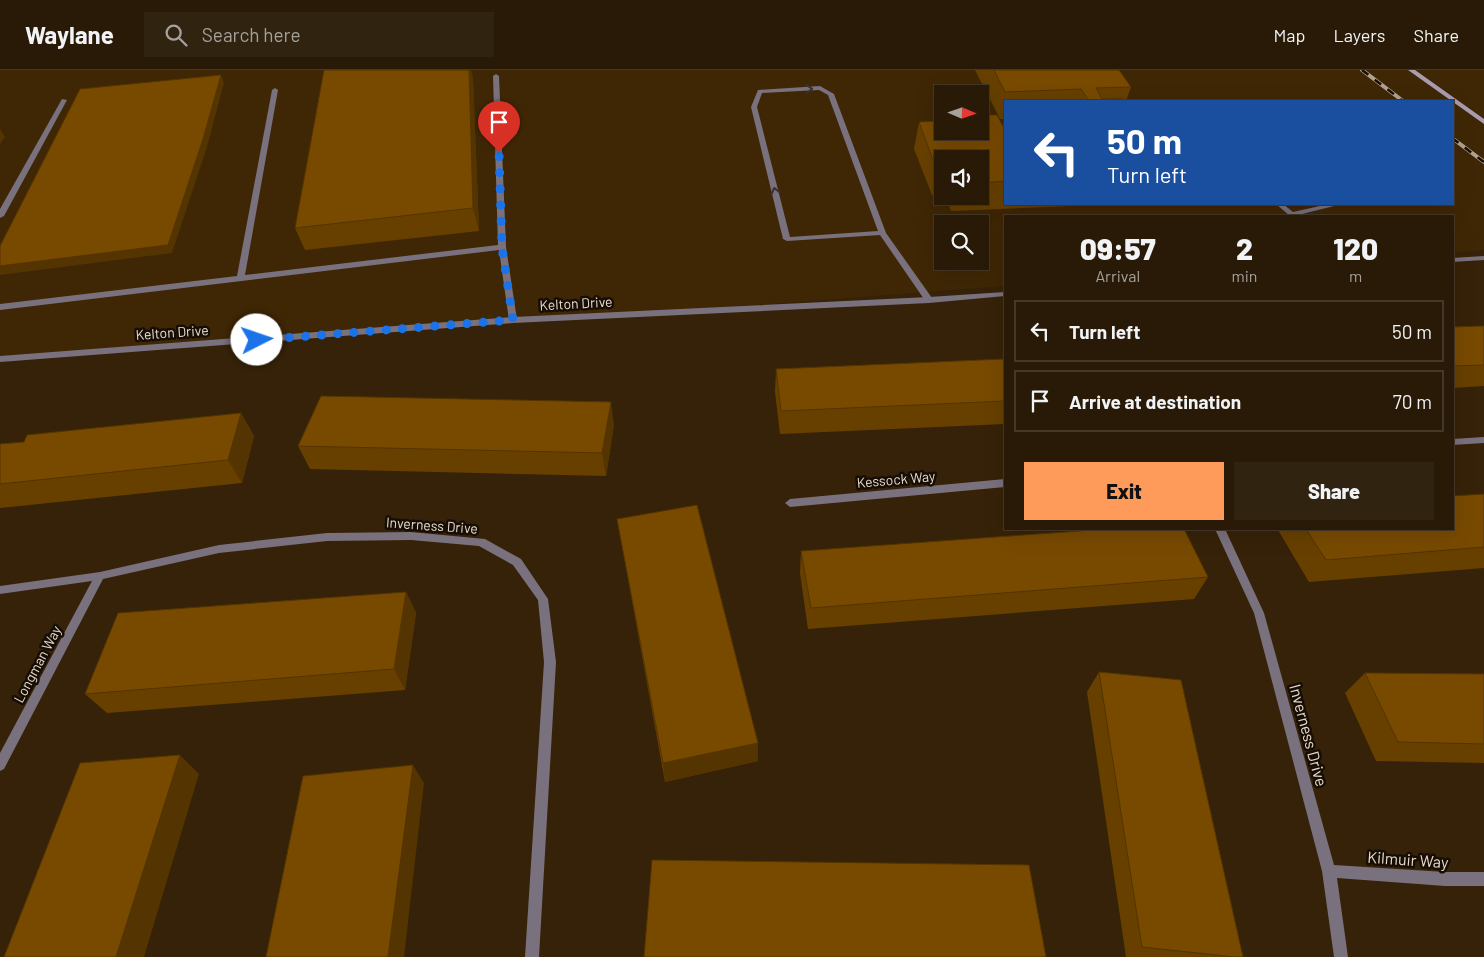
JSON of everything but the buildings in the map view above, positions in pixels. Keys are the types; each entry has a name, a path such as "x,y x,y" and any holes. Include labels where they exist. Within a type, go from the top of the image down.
{"main road":[{"path":"1411,70 1453,100"},
{"path":"1454,101 1484,122"}],"street":[{"path":"496,76 502,248 513,320"},
{"path":"882,233 787,239 754,108 760,91 820,88 831,94 882,233 929,300"},
{"path":"241,278 275,90"},
{"path":"0,216 64,100"},
{"path":"1279,205 1294,215 1334,205"},
{"path":"0,307 502,248"},
{"path":"1454,260 1484,258"},
{"name":"Kelton Drive","path":"0,360 513,320 929,300 1004,294"},
{"path":"1454,442 1484,440"},
{"name":"Kessock Way","path":"790,503 1004,483"},
{"name":"Inverness Drive","path":"1220,530 1259,613 1329,871 1341,957"},
{"name":"Inverness Drive","path":"0,590 100,576 219,549 327,537 411,536 481,542 517,562 543,599 550,662 532,957"},
{"name":"Longman Way","path":"0,765 100,576"},
{"name":"Kilmuir Way","path":"1329,871 1445,879 1484,879"}],"shaded area":[{"path":"0,70 1484,70 1484,250 1454,253 1454,215 1004,215 1004,286 0,362"}],"railway":[{"path":"1362,70 1402,100"},
{"path":"1454,140 1484,162"}],"route":[{"path":"257,340 513,320 502,248 499,152"}]}
